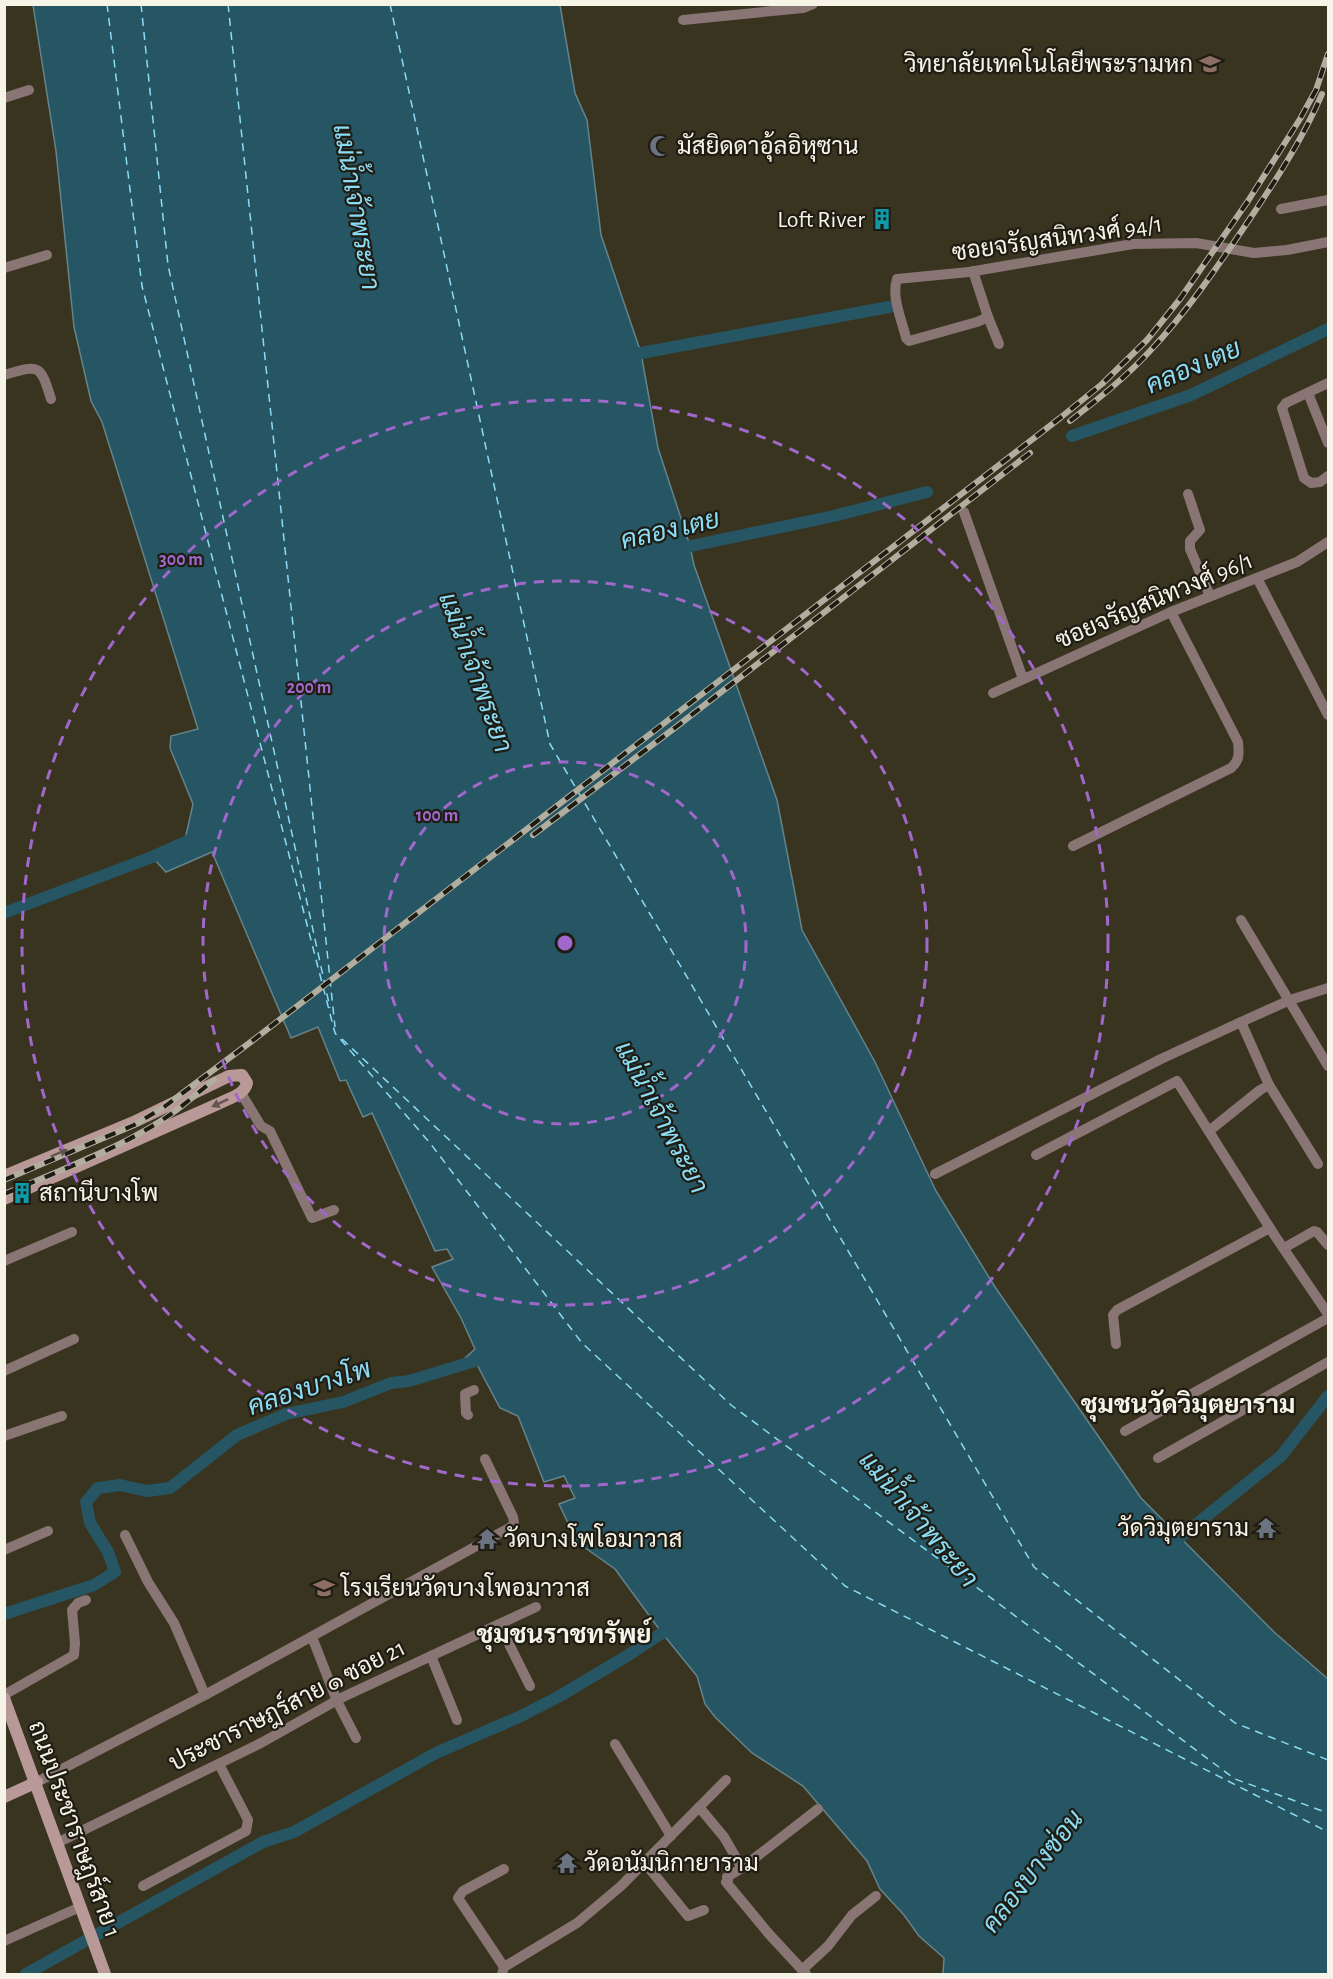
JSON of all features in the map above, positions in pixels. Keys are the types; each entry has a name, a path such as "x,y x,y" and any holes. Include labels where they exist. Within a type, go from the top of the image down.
{"street":[{"path":"683,20 802,8 813,4"},
{"path":"4,98 29,90"},
{"path":"1281,209 1329,200"},
{"name":"ซอยจรัญสนิทวงศ์ 94/1","path":"988,317 966,326 909,341 906,338 894,286 897,279 973,271 1133,244 1196,243 1254,253 1287,250 1329,242"},
{"path":"4,268 47,255"},
{"path":"973,271 999,344"},
{"path":"4,375 31,368 39,370 44,375 51,399"},
{"path":"1329,382 1282,408 1304,478 1311,483 1320,482 1329,476"},
{"path":"1308,393 1329,443"},
{"path":"1188,494 1200,530 1190,541 1190,549 1210,596"},
{"path":"964,512 1000,620 1023,679"},
{"name":"ซอยจรัญสนิทวงศ์ 96/1","path":"993,693 1171,612 1297,562 1327,546"},
{"path":"1257,578 1329,716"},
{"path":"1073,846 1222,772 1237,762 1239,742 1171,612"},
{"path":"1241,920 1329,1066"},
{"path":"935,1174 1161,1059 1290,1000 1329,988"},
{"path":"1241,1022 1269,1085 1318,1164"},
{"path":"4,1176 136,1121 229,1076 236,1074 245,1078 248,1083 247,1088 241,1093 4,1199"},
{"path":"1036,1155 1177,1081 1329,1316 1125,1431"},
{"path":"1209,1131 1269,1085"},
{"path":"241,1093 261,1126 272,1134 312,1218 334,1210"},
{"path":"1116,1344 1113,1315 1117,1310 1270,1228"},
{"path":"1284,1248 1316,1231 1329,1245"},
{"path":"4,1261 72,1232"},
{"path":"4,1371 74,1339"},
{"path":"1158,1458 1329,1362"},
{"path":"468,1415 465,1394 474,1390"},
{"path":"4,1436 62,1416"},
{"path":"4,1797 205,1695 511,1527 514,1523 513,1517 485,1459"},
{"path":"4,1550 48,1531"},
{"path":"125,1535 148,1581 174,1623 205,1695"},
{"path":"4,1697 74,1655 72,1610 78,1603 86,1600"},
{"name":"ประชาราษฎร์สาย ๑ ซอย 21","path":"57,1843 261,1743 337,1701 536,1607"},
{"path":"500,1624 530,1686"},
{"path":"312,1636 337,1701 356,1738"},
{"path":"430,1656 457,1720"},
{"name":"ถนนประชาราษฎร์สาย 1","path":"4,1697 10,1727 37,1782 105,1974"},
{"path":"615,1744 671,1836"},
{"path":"143,1886 246,1831 248,1820 219,1764"},
{"path":"504,1869 463,1891 458,1898 503,1971 577,1923 621,1886 726,1780"},
{"path":"699,1807 724,1837 742,1868"},
{"path":"818,1809 727,1878 726,1882 804,1972 852,1915 876,1896"},
{"path":"645,1863 688,1916 705,1910"},
{"path":"4,1941 80,1907"}],"water":[{"path":"33,5 560,5 575,93 587,120 601,235 641,353 658,448 694,565 777,800 802,930 875,1062 936,1191 995,1287 1141,1498 1274,1632 1328,1679 1328,1974 943,1974 944,1958 919,1936 904,1915 880,1889 867,1861 803,1786 752,1753 715,1717 705,1704 697,1676 615,1569 577,1542 559,1504 575,1498 564,1476 544,1482 518,1416 500,1408 475,1361 463,1360 475,1349 461,1318 432,1267 453,1259 447,1249 435,1251 372,1113 363,1117 346,1080 340,1081 318,1027 291,1038 212,852 166,872 152,857 162,857 184,844 193,804 170,748 171,736 198,729 102,422 91,401 74,327 56,151"}],"waterway":[{"path":"625,356 889,307"},
{"name":"คลอง เตย","path":"1072,436 1191,395 1328,329"},
{"name":"คลอง เตย","path":"677,549 834,516 927,492"},
{"path":"4,913 152,857 199,836"},
{"name":"คลองบางโพ","path":"4,1614 94,1585 115,1572 108,1552 90,1523 86,1502 98,1488 120,1485 147,1491 170,1488 237,1435 286,1414 343,1402 391,1383 409,1381 488,1355"},
{"path":"1168,1547 1281,1456 1328,1396"},
{"path":"26,1974 263,1842 294,1832 436,1753 519,1717 558,1697 676,1626"}],"ferry route":[{"path":"107,4 142,286 335,1033 430,1143 582,1343 845,1586 1328,1832"},
{"path":"141,4 168,265 330,1008"},
{"path":"228,4 335,1027"},
{"path":"390,4 550,744 1034,1567 1235,1723 1328,1760"},
{"path":"342,1039 731,1405 1235,1779 1328,1813"}],"railway":[{"path":"4,1180 134,1125 164,1107 1102,384 1147,340 1180,299 1248,201 1316,90 1328,54"},
{"path":"1070,421 1140,362 1190,303 1280,172 1307,126 1322,94"},
{"path":"533,835 1030,453"},
{"path":"4,1194 83,1161 141,1133 174,1112 214,1080"}],"place":[{"name":"วิทยาลัยเทคโนโลยีพระรามหก","path":"1210,64"},
{"name":"มัสยิดดาอุ้ลอิหุซาน","path":"660,146"},
{"name":"Loft River","path":"882,219"},
{"name":"สถานีบางโพ","path":"22,1193"},
{"name":"วัดวิมุตยาราม","path":"1266,1528"},
{"name":"วัดบางโพโอมาวาส","path":"487,1539"},
{"name":"โรงเรียนวัดบางโพอมาวาส","path":"324,1588"},
{"name":"วัดอนัมนิกายาราม","path":"567,1863"}],"district":[{"name":"ชุมชนวัดวิมุตยาราม","path":"1188,1404"},
{"name":"ชุมชนราชทรัพย์","path":"564,1634"}],"water label":[{"name":"แม่น้ำเจ้าพระยา","path":"357,207"},
{"name":"แม่น้ำเจ้าพระยา","path":"476,672"},
{"name":"แม่น้ำเจ้าพระยา","path":"662,1117"},
{"name":"แม่น้ำเจ้าพระยา","path":"919,1519"},
{"name":"คลองบางซ่อน","path":"1032,1871"}]}
